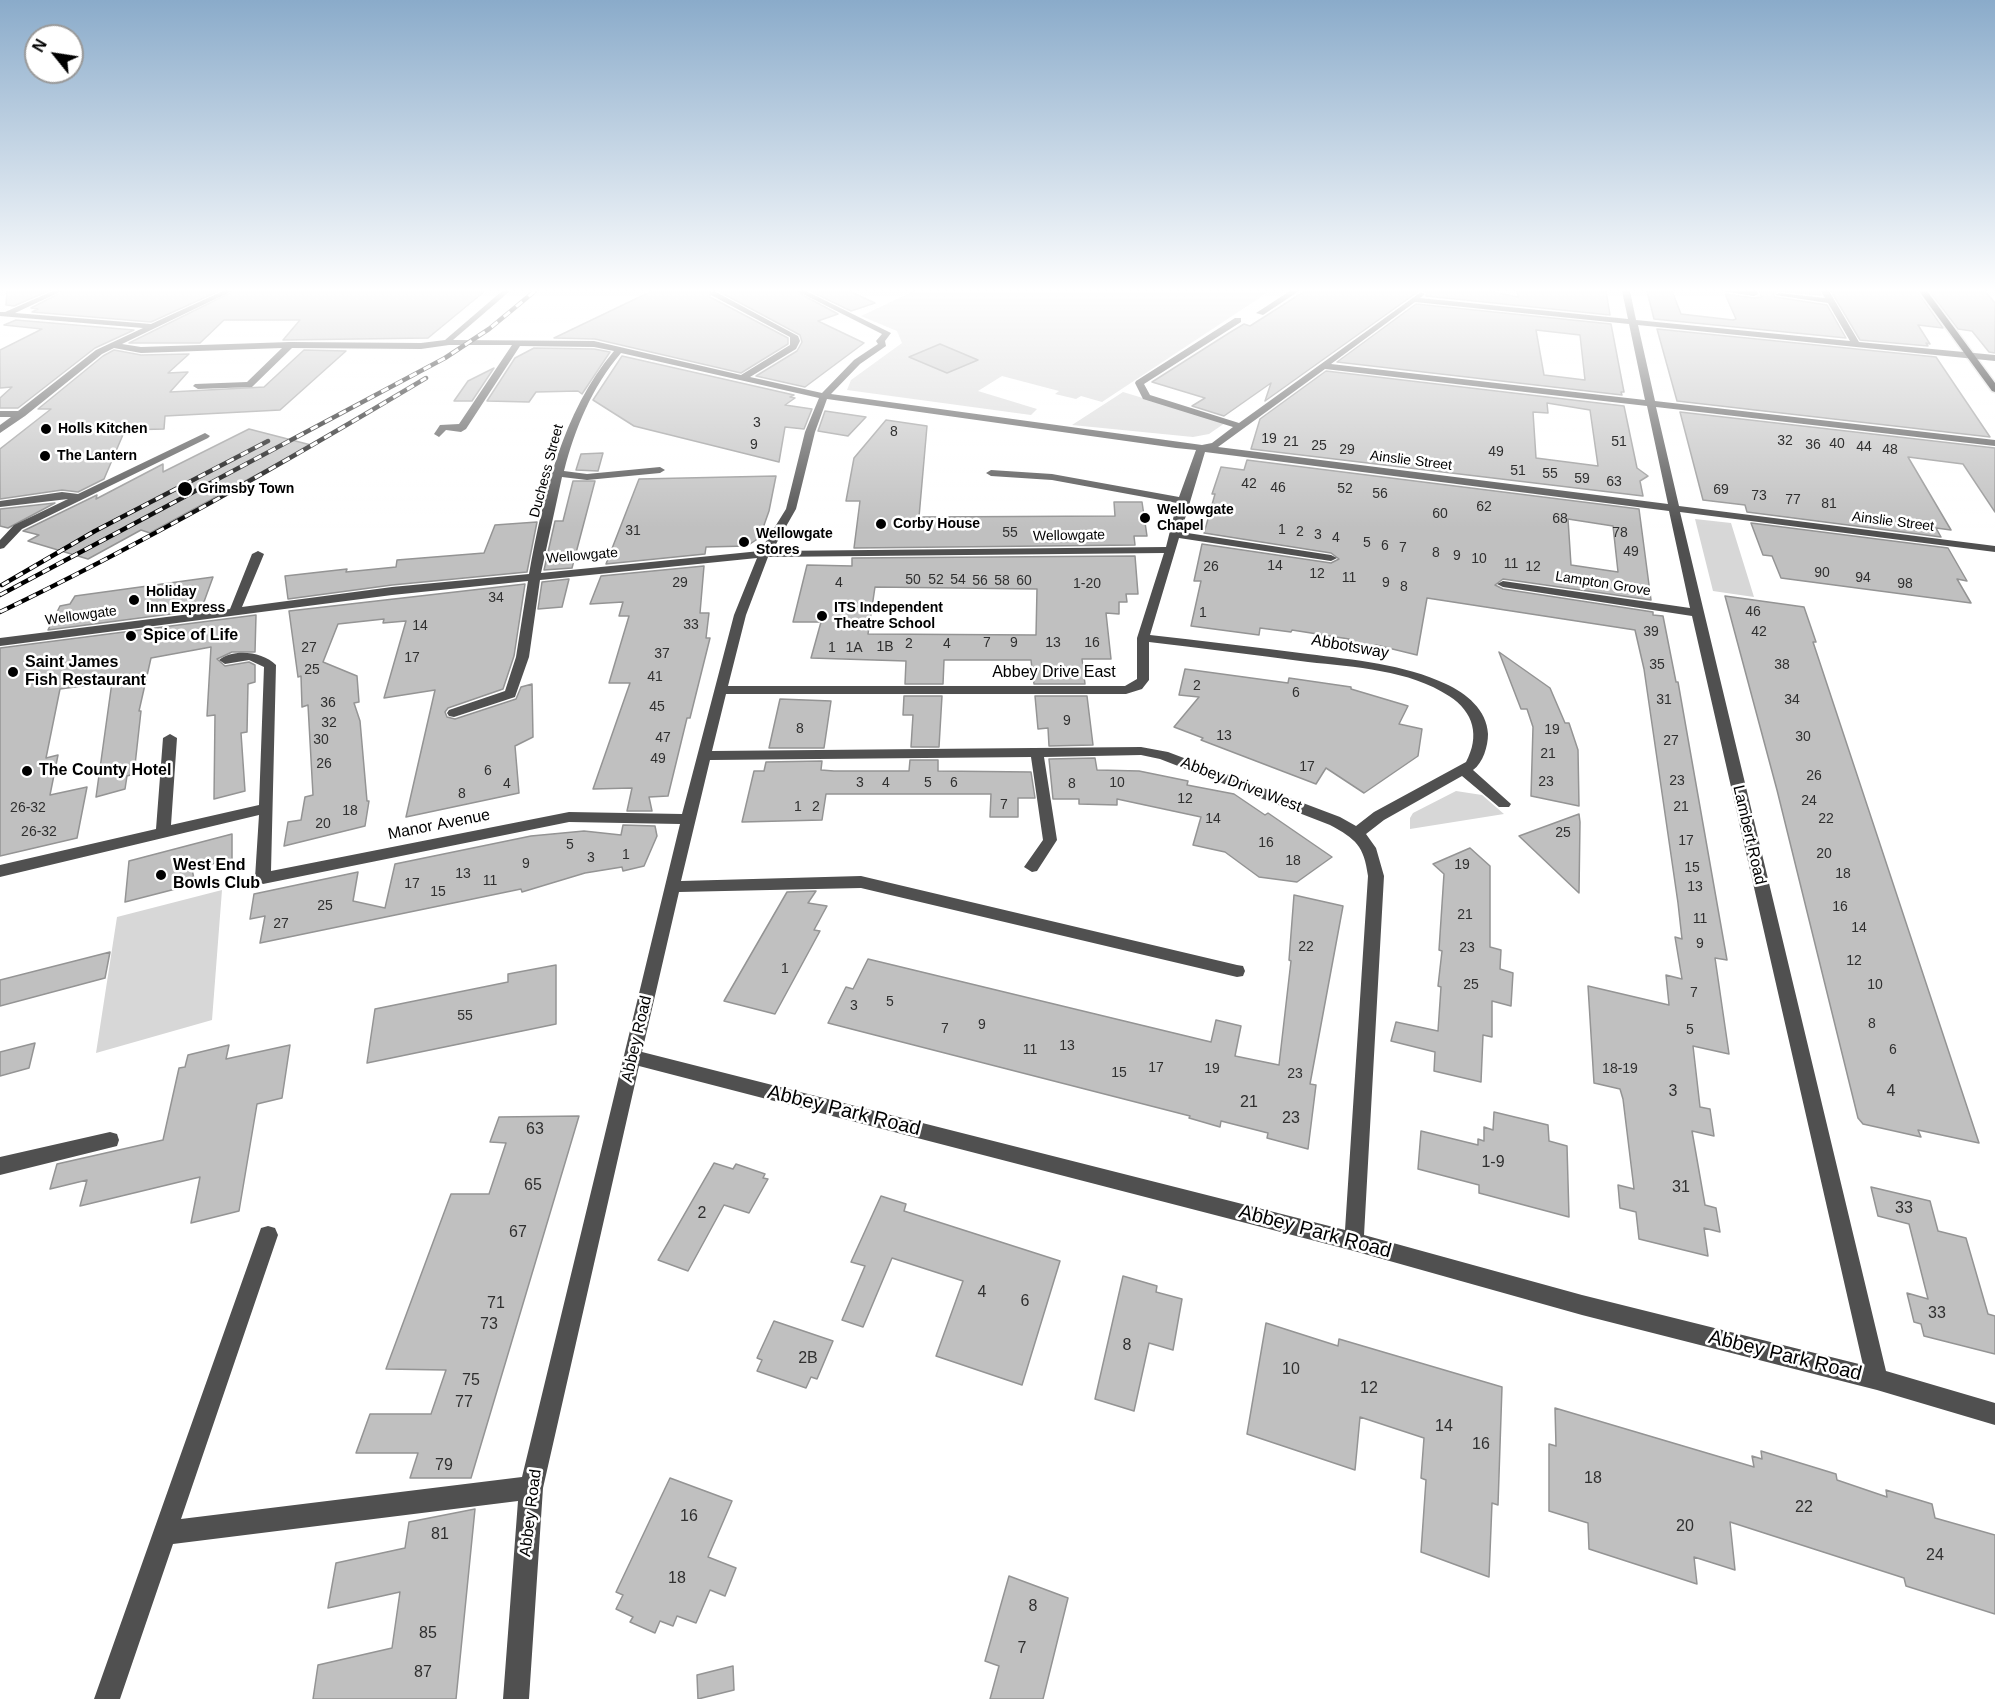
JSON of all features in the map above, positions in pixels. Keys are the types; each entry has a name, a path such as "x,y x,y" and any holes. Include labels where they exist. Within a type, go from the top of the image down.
{"main road":[{"path":"1982,370 1995,389"}],"street":[{"path":"0,430 74,370"},
{"path":"198,386 249,385 264,370"},
{"path":"439,434 443,427 462,428 500,370"},
{"name":"Duchess Street","path":"454,713 510,694 521,673 535,576 568,433 602,370"},
{"name":"Ainslie Street","path":"714,370 824,396 1201,449 1995,549"},
{"path":"743,377 754,370"},
{"path":"824,396 849,370"},
{"path":"1159,370 1139,383 1146,397 1240,426"},
{"path":"1201,449 1215,445 1318,370"},
{"path":"1361,370 1995,443"},
{"name":"Lambert Road","path":"1644,370 1697,613 1876,1379"},
{"name":"Abbey Road","path":"516,1699 531,1488 688,819 740,615 764,554 791,509 810,432 824,396"},
{"path":"0,414 25,412"},
{"path":"0,546 18,527 205,436"},
{"name":"Abbey Drive East","path":"722,690 1126,690 1137,686 1143,680 1143,638 1201,449"},
{"path":"559,474 587,477 660,470"},
{"path":"132,471 144,474"},
{"path":"991,473 1052,477 1183,502"},
{"path":"0,504 62,495 77,497"},
{"path":"1175,534 1331,558"},
{"name":"Wellowgate","path":"0,642 235,610 535,576 764,554 1171,550"},
{"path":"235,610 258,554"},
{"name":"Lampton Grove","path":"1503,584 1697,613"},
{"name":"Abbotsway","path":"1143,638 1338,662 1411,676 1442,687 1467,704 1481,724 1479,753 1464,770 1378,816 1358,833"},
{"path":"0,872 266,808 270,665 265,660 251,656 225,660"},
{"path":"163,834 170,738"},
{"name":"Abbey Drive West","path":"705,756 1141,751 1162,754 1335,821 1358,833"},
{"path":"1032,867 1050,840 1037,753"},
{"path":"1464,770 1504,804"},
{"name":"Manor Avenue","path":"266,814 263,878 569,817 688,819"},
{"path":"1353,1242 1376,876 1374,857 1358,833"},
{"path":"672,887 861,882 1237,971"},
{"name":"Abbey Park Road","path":"633,1057 1353,1242 1582,1305 1876,1379 1995,1414"},
{"path":"0,1166 110,1140"},
{"path":"107,1699 268,1235"},
{"path":"165,1533 531,1488"}],"shaded area":[{"path":"864,370 1150,370 1102,402 1081,396 1076,399 1055,394 1059,391 1002,376 978,391 1037,409 1031,415 847,390 851,380"},
{"path":"1123,392 1225,423 1209,434 1193,437 1072,425"},
{"path":"1695,519 1731,523 1754,597 1713,591"},
{"path":"1456,791 1482,795 1504,814 1410,829 1410,818 1413,813"},
{"path":"222,890 212,1020 96,1053 117,917"}],"building":[{"path":"0,370 66,370 18,408 0,408 0,398 12,387 0,388"},
{"path":"85,370 188,372 170,392 264,387 282,370 324,370 280,410 165,416 164,429 125,430 104,479 78,492 62,490 0,499 0,449 51,409 38,409"},
{"path":"492,370 472,401 454,401 468,381"},
{"path":"507,370 598,370 582,394 578,391 536,392 529,402 487,401"},
{"path":"613,370 685,370 794,395 790,397 795,398 785,405 812,409 804,429 785,427 779,462 634,426 593,400"},
{"path":"765,370 827,370 805,387 756,376"},
{"path":"1171,370 1308,370 1265,401 1271,383 1224,416 1192,406 1205,398 1152,382"},
{"path":"1409,370 1543,370 1544,375 1585,380 1584,370 1620,370 1624,392 1621,392 1622,395"},
{"path":"1668,370 1945,370 1990,437 1677,401"},
{"path":"1326,371 1624,406 1637,468 1648,476 1640,481 1643,496 1251,449 1260,419","holes":["1547,403 1590,410 1598,466 1536,458 1533,412 1548,413"]},
{"path":"825,411 866,417 848,436 818,431"},
{"path":"1680,412 1995,448 1995,512 1963,464 1908,457 1951,530 1936,528 1941,537 1747,512 1745,505 1703,500"},
{"path":"886,420 927,426 919,517 1115,516 1114,502 1142,502 1147,536 1134,536 1135,545 854,548 860,501 846,501 854,458"},
{"path":"249,429 311,445 150,533 141,530 88,559 28,541 39,535 23,531 97,495 96,499 163,464 163,472"},
{"path":"603,453 598,471 576,470 581,454"},
{"path":"1247,460 1639,509 1651,600 1503,579 1495,585 1503,589 1653,612 1653,615 1663,616 1676,682 1678,682 1727,960 1715,958 1729,1054 1693,1046 1700,1107 1710,1109 1714,1136 1692,1131 1705,1205 1716,1208 1720,1232 1704,1228 1708,1256 1639,1239 1636,1212 1620,1208 1618,1185 1634,1189 1623,1099 1620,1089 1594,1083 1588,986 1669,1005 1666,975 1682,979 1675,937 1682,939 1678,903 1644,669 1635,630 1427,598 1417,655 1376,645 1375,651 1347,646 1349,639 1292,630 1291,632 1260,628 1259,635 1191,626 1201,581 1194,581 1202,544 1331,563 1339,559 1331,553 1204,533 1215,494 1212,494 1221,467 1244,470","holes":["1568,519 1613,526 1618,572 1571,565"]},
{"path":"776,476 763,528 756,540 747,546 706,547 705,554 606,564 639,479"},
{"path":"573,481 595,481 572,568 544,570 555,521 563,521"},
{"path":"55,503 8,528 0,526 0,509"},
{"path":"537,522 527,572 392,585 288,599 285,576 347,569 346,572 396,567 397,560 484,553 495,525"},
{"path":"1751,523 1948,548 1967,581 1957,579 1971,603 1781,578 1772,556 1763,555"},
{"path":"1135,556 1138,594 1126,594 1127,602 1119,602 1119,614 1106,613 1111,659 1082,659 1085,684 1034,684 1031,660 944,660 943,684 905,684 906,661 811,658 821,622 793,622 807,565 852,566 852,558","holes":["875,587 1037,589 1036,635 868,634"]},
{"path":"704,566 700,613 709,613 706,638 710,638 668,796 649,797 652,811 627,811 632,788 593,789 630,683 609,683 629,616 619,616 623,602 590,604 601,576"},
{"name":"Holiday Inn Express","path":"213,577 201,610 48,630 60,606 70,604 75,596"},
{"path":"569,579 562,607 538,609 542,582"},
{"path":"525,584 514,656 503,689 448,708 445,712 447,717 455,719 516,699 521,687 532,684 533,737 515,746 519,793 406,817 435,690 384,698 406,621 383,623 384,619 338,624 323,662 357,676 359,702 354,703 360,721 367,801 369,801 365,826 284,846 288,822 301,820 305,797 313,795 308,705 302,707 301,676 298,677 289,611"},
{"path":"1725,596 1804,607 1816,642 1813,642 1979,1143 1918,1130 1921,1137 1863,1124 1858,1118 1777,790"},
{"path":"256,615 255,652 232,652 217,659 225,666 249,662 255,665 255,682 248,684 247,732 241,733 245,791 214,799 215,715 207,716 211,647 151,658 139,711 141,711 134,774 127,776 125,789 96,797 112,682 60,689 46,758 58,755 50,795 87,787 77,838 0,856 0,648"},
{"path":"1499,652 1550,688 1565,723 1569,723 1578,750 1579,806 1531,796 1533,727 1527,709 1521,709"},
{"path":"1185,669 1288,683 1289,678 1351,687 1351,689 1408,706 1399,724 1422,729 1418,756 1364,793 1326,768 1316,784 1201,740 1203,738 1174,727 1199,697 1179,695"},
{"path":"904,696 942,696 939,747 911,747 913,715 903,715"},
{"path":"1035,696 1087,696 1093,745 1049,746 1048,728 1038,729"},
{"path":"780,699 831,701 824,748 769,748"},
{"path":"1095,758 1097,770 1139,771 1188,781 1187,785 1234,794 1265,815 1268,813 1332,857 1297,882 1259,877 1225,852 1193,845 1201,817 1117,799 1117,805 1079,804 1079,799 1053,799 1049,759"},
{"path":"910,760 938,760 938,771 1031,772 1035,798 1018,798 1018,817 990,817 991,794 826,794 822,820 742,822 754,771 764,771 766,762 822,761 821,770 834,771 909,771"},
{"path":"1579,814 1580,822 1579,893 1519,836"},
{"path":"623,825 655,826 657,836 644,866 623,871 622,867 585,873 522,892 521,889 260,943 265,916 250,919 254,894 358,872 353,901 385,908 395,864 531,836 584,831 621,835"},
{"path":"232,834 232,859 192,869 195,884 125,902 129,861"},
{"path":"1470,848 1490,866 1490,947 1501,950 1500,969 1513,973 1511,1006 1492,1001 1492,1037 1483,1035 1481,1082 1434,1071 1435,1052 1391,1041 1396,1022 1438,1031 1441,987 1438,986 1442,951 1439,950 1444,874 1433,864"},
{"path":"816,891 808,903 827,906 814,930 820,931 775,1014 724,1001 787,892"},
{"path":"1294,895 1343,906 1310,1084 1316,1085 1308,1149 1267,1138 1268,1133 1221,1121 1220,1127 1189,1118 1190,1116 828,1023 846,987 853,989 868,959 1211,1042 1216,1020 1241,1026 1235,1056 1279,1065 1291,961 1289,960"},
{"path":"110,952 105,978 0,1006 0,980"},
{"path":"556,965 556,1024 367,1063 375,1009 508,982 508,974"},
{"path":"35,1043 29,1068 0,1076 0,1052"},
{"path":"229,1045 226,1059 290,1045 282,1098 257,1104 239,1211 191,1223 200,1177 80,1206 87,1180 50,1189 57,1164 163,1140 179,1068 185,1067 188,1055"},
{"path":"1494,1112 1548,1125 1549,1141 1567,1146 1569,1217 1479,1193 1479,1185 1418,1169 1421,1131 1478,1145 1478,1139 1484,1141 1484,1127 1493,1130"},
{"path":"579,1116 471,1478 410,1478 418,1453 356,1453 370,1414 431,1414 446,1370 386,1369 451,1194 489,1194 506,1143 490,1142 499,1117"},
{"path":"714,1163 733,1169 736,1164 765,1174 763,1178 768,1179 749,1213 724,1205 688,1271 658,1260"},
{"path":"1871,1187 1930,1201 1938,1231 1966,1238 1988,1314 1995,1316 1995,1354 1924,1336 1921,1324 1914,1322 1907,1293 1928,1299 1909,1224 1878,1216"},
{"path":"881,1196 906,1204 904,1211 1060,1261 1022,1385 936,1356 963,1281 892,1258 863,1327 842,1320 865,1266 851,1262"},
{"path":"1123,1276 1157,1286 1156,1292 1182,1299 1173,1350 1149,1343 1134,1411 1095,1399"},
{"path":"774,1321 833,1341 817,1379 811,1377 806,1388 757,1371 762,1360 757,1358"},
{"path":"1266,1323 1338,1346 1339,1339 1502,1387 1498,1505 1492,1503 1489,1577 1421,1552 1426,1480 1421,1478 1424,1438 1360,1417 1355,1470 1247,1434"},
{"path":"1555,1408 1754,1467 1752,1456 1762,1459 1761,1451 1836,1474 1837,1480 1887,1497 1886,1490 1932,1504 1935,1518 1995,1535 1995,1614 1906,1586 1904,1578 1730,1522 1735,1570 1694,1557 1697,1584 1589,1549 1588,1523 1549,1511 1549,1444 1556,1446"},
{"path":"670,1478 732,1501 708,1557 736,1568 725,1596 710,1590 696,1623 677,1616 673,1626 660,1621 655,1633 630,1622 633,1617 616,1609 623,1595 616,1592"},
{"path":"475,1509 456,1699 313,1699 318,1665 392,1648 400,1592 328,1608 336,1563 405,1548 409,1522"},
{"path":"1009,1576 1068,1598 1043,1699 990,1699 999,1666 985,1661"},
{"path":"733,1666 734,1690 698,1699 697,1675"}],"railway":[{"path":"0,595 422,370"},
{"path":"0,612 109,558 216,500 426,378"},
{"path":"2,585 95,531 268,441"}],"place":[{"name":"Holls Kitchen","path":"46,429"},
{"name":"The Lantern","path":"45,456"},
{"name":"Grimsby Town","path":"185,489"},
{"name":"Wellowgate Chapel","path":"1145,518"},
{"name":"Corby House","path":"881,524"},
{"name":"Wellowgate Stores","path":"744,542"},
{"name":"Holiday Inn Express","path":"134,600"},
{"name":"ITS Independent Theatre School","path":"822,616"},
{"name":"Spice of Life","path":"131,636"},
{"name":"Saint James Fish Restaurant","path":"13,672"},
{"name":"The County Hotel","path":"27,771"},
{"name":"West End Bowls Club","path":"161,875"}]}
